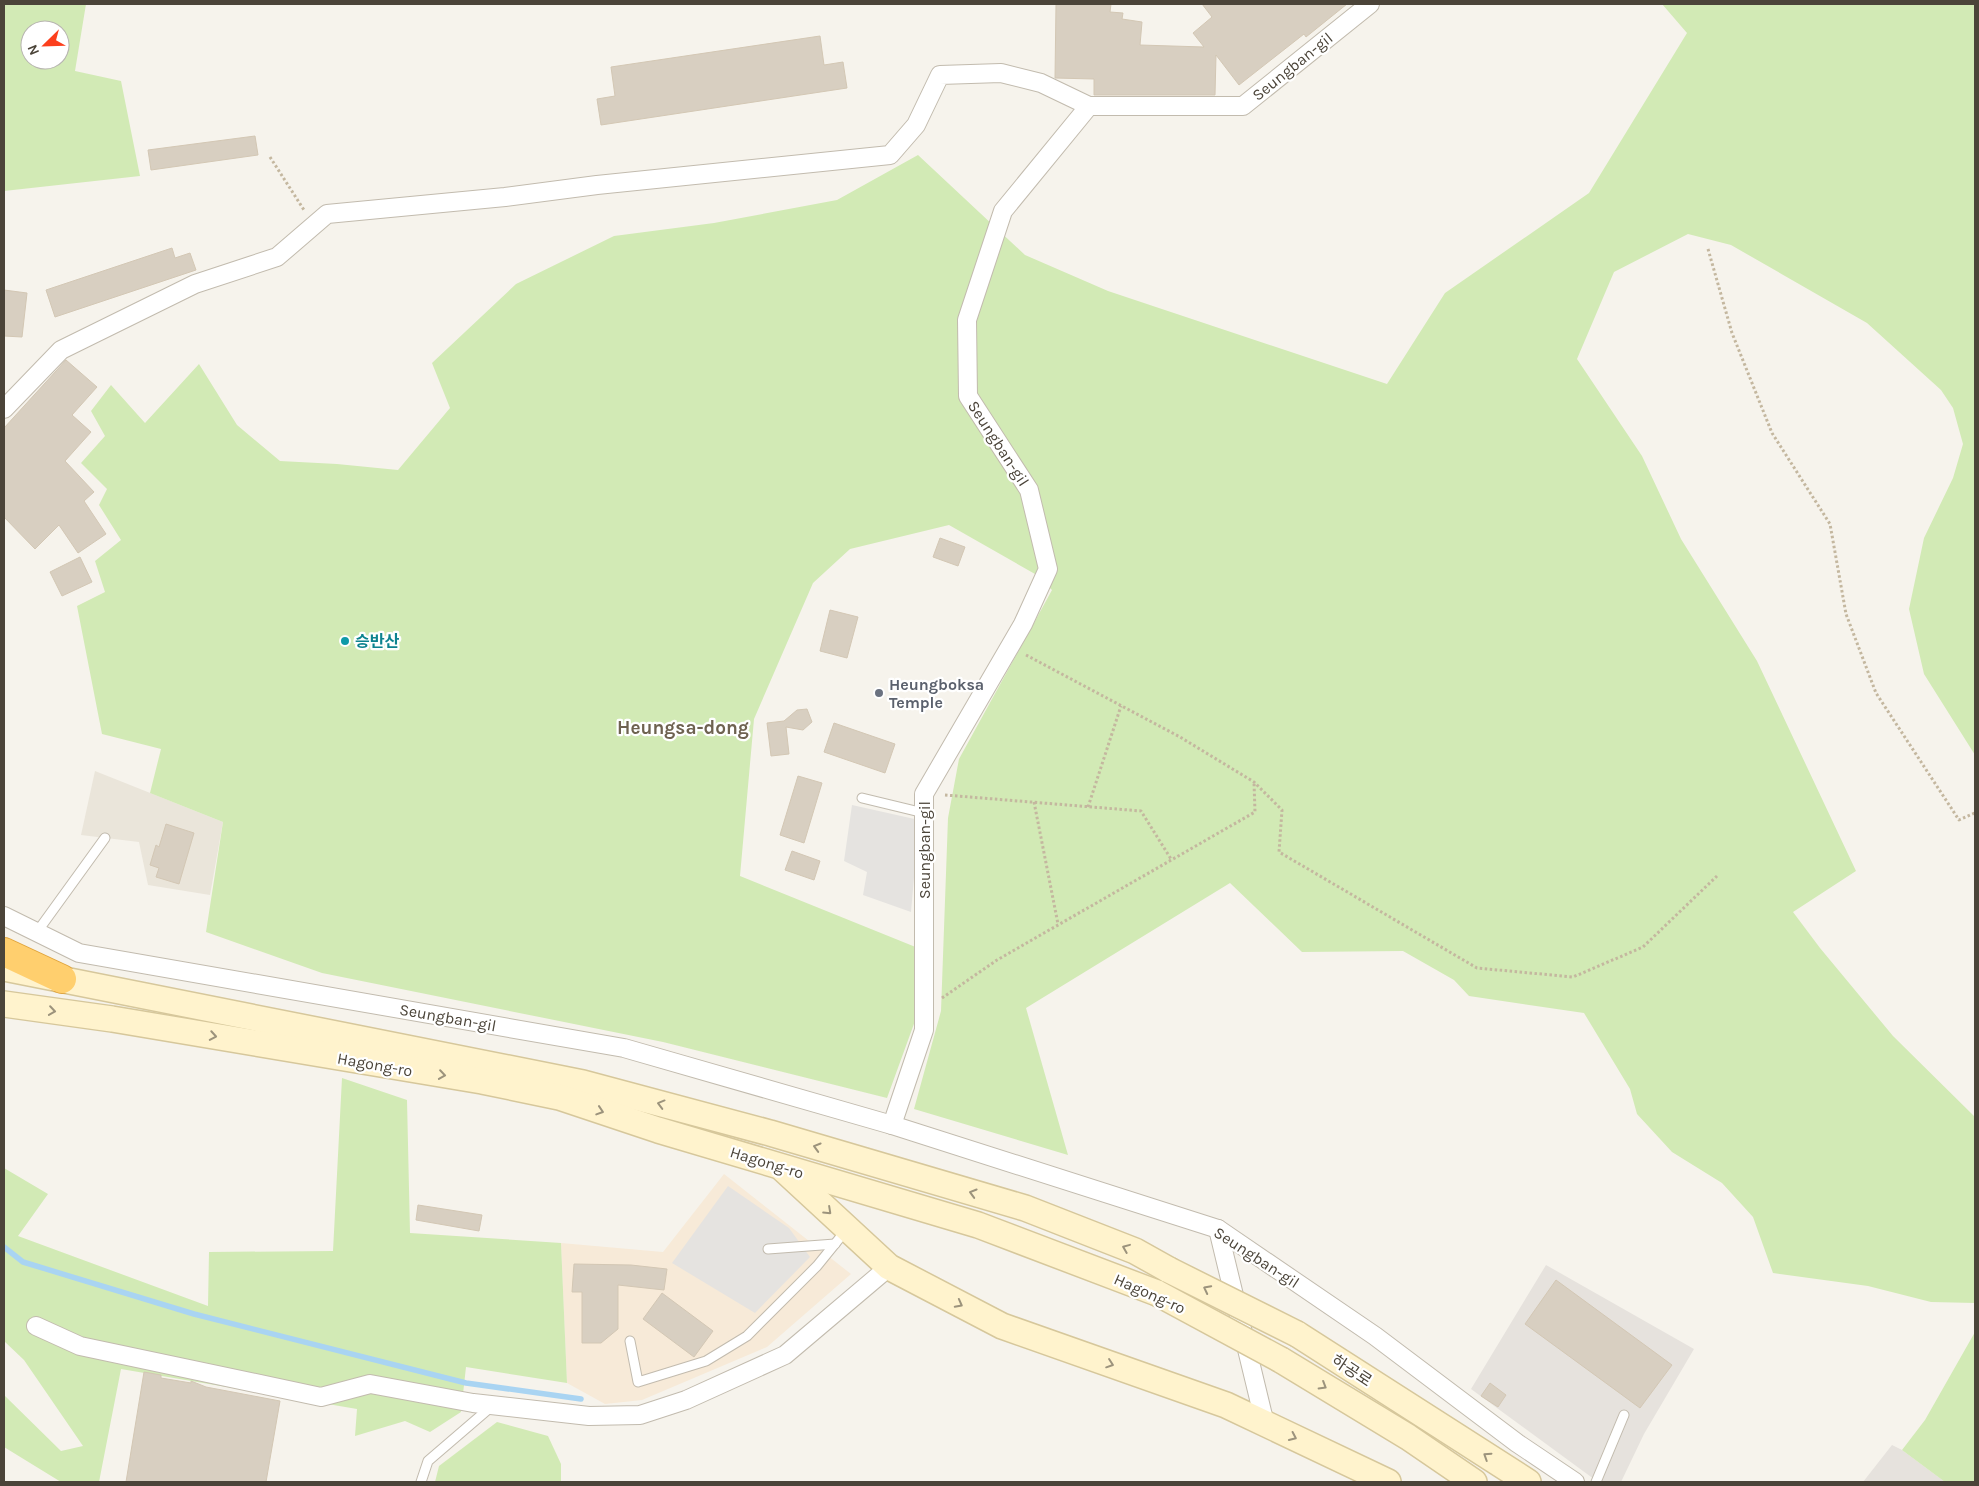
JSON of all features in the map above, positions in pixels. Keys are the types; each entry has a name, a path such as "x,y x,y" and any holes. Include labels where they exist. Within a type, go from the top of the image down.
{"highway":[{"path":"4,952 62,979"}],"street":[{"name":"Seungban-gil","path":"892,1125 924,1030 924,794 1023,624 1048,569 1029,490 968,396 967,320 1003,211 1089,106 1243,106 1370,4"},
{"path":"4,409 61,350 195,284 277,257 327,214 505,197 597,185 890,155 916,125 940,74 1001,73 1041,83 1089,106"},
{"name":"Seungban-gil","path":"4,916 79,953 624,1048 892,1125 1218,1229 1375,1336 1517,1443 1575,1482"},
{"name":"Hagong-ro","path":"4,968 602,1088 770,1133 1025,1208 1135,1251 1169,1270"},
{"name":"Hagong-ro","path":"4,1004 112,1019 482,1081 549,1095 978,1225 1157,1293 1281,1360 1408,1437 1474,1482"},
{"path":"780,1166 841,1236 889,1267 1002,1326 1226,1405 1388,1482"},
{"path":"1218,1229 1265,1424"},
{"path":"36,1326 80,1346 321,1397 370,1384 492,1406 589,1416 640,1415 686,1400 785,1355 889,1267"},
{"name":"하공로","path":"1169,1270 1297,1334 1528,1482"}],"lane":[{"path":"862,798 924,813"},
{"path":"37,932 105,838"},
{"path":"768,1249 841,1236"},
{"path":"630,1341 638,1382 706,1361 748,1336 817,1266 841,1236"},
{"path":"421,1482 428,1461 492,1406"},
{"path":"1596,1482 1624,1416"}],"path":[{"path":"270,157 314,225"},
{"path":"1708,249 1732,333 1772,433 1830,524 1846,614 1876,693 1959,820 1975,814"},
{"path":"1010,646 1121,706 1254,782 1282,810 1279,852 1477,968 1573,977 1643,947 1717,876"},
{"path":"1088,807 1121,706"},
{"path":"924,1010 997,960 1254,812 1254,782"},
{"path":"924,794 1141,811 1171,859"},
{"path":"1034,802 1058,924"}],"shaded area":[{"path":"95,771 223,822 210,895 148,885 139,842 81,835"},
{"path":"852,805 919,820 911,912 863,895 867,872 844,861"},
{"path":"724,1174 851,1274 767,1347 642,1400 605,1404 567,1383 561,1243 663,1252"},
{"path":"728,1186 789,1228 810,1257 755,1313 672,1263"},
{"path":"1546,1265 1694,1349 1644,1434 1621,1482 1598,1482 1471,1389"},
{"path":"1892,1445 1902,1450 1945,1482 1863,1482"}],"green space":[{"path":"4,4 86,4 75,71 121,81 140,176 4,191"},
{"path":"1662,4 1975,4 1975,755 1924,674 1909,609 1924,538 1953,478 1963,444 1953,408 1941,390 1867,323 1731,245 1688,234 1614,272 1577,359 1642,456 1681,539 1757,661 1856,871 1793,912 1820,948 1893,1036 1975,1117 1975,1303 1931,1302 1868,1286 1773,1273 1753,1217 1722,1183 1672,1152 1637,1114 1630,1089 1584,1013 1469,996 1454,980 1403,951 1302,952 1230,883 1026,1008 1068,1155 914,1109 941,1011 948,818 959,759 1052,590 1035,574 949,525 850,549 813,583 754,719 740,876 918,948 915,1021 887,1098 663,1042 322,973 206,932 223,822 150,793 161,749 102,734 77,606 105,592 95,561 121,540 99,505 107,489 81,463 105,436 91,411 111,385 145,423 199,364 237,425 280,461 398,470 450,408 432,363 516,284 614,236 714,223 837,200 918,155 1025,255 1108,291 1387,384 1445,293 1589,193 1687,33"},
{"path":"342,1078 407,1100 410,1233 561,1243 567,1383 466,1367 461,1412 430,1432 405,1421 355,1436 357,1409 121,1369 99,1482 61,1482 4,1447 4,1395 61,1451 83,1446 24,1360 4,1341 4,1168 48,1194 18,1236 208,1306 209,1252 333,1251"},
{"path":"1975,1332 1975,1482 1945,1482 1902,1450 1925,1420"},
{"path":"497,1422 548,1436 561,1464 561,1482 435,1482 439,1466"}],"building":[{"path":"1056,4 1111,4 1110,12 1123,13 1122,19 1142,22 1140,45 1204,47 1193,33 1212,17 1202,4 1347,4 1306,37 1304,34 1239,85 1216,55 1215,95 1094,95 1094,79 1055,78"},
{"path":"820,36 824,65 843,62 847,88 601,125 597,99 615,96 611,67"},
{"path":"255,136 258,155 151,170 148,150"},
{"path":"172,248 175,258 190,253 196,270 55,317 46,290"},
{"path":"4,290 27,293 22,337 4,336"},
{"path":"66,360 97,387 72,415 91,432 65,461 94,492 84,501 106,534 78,553 59,525 35,549 4,517 4,428"},
{"path":"940,538 965,547 958,566 933,557"},
{"path":"80,557 92,582 62,596 50,572"},
{"path":"830,610 858,617 847,658 820,651"},
{"path":"807,709 812,722 803,730 786,727 789,754 771,756 767,723 784,721 797,710"},
{"path":"834,723 895,744 885,773 824,752"},
{"path":"798,776 822,783 804,843 780,835"},
{"path":"166,824 194,833 179,884 156,877 159,868 150,865 156,845 159,847"},
{"path":"792,851 820,861 814,880 785,870"},
{"path":"418,1205 482,1215 479,1231 416,1220"},
{"path":"574,1264 631,1265 667,1269 664,1290 618,1285 618,1329 601,1343 582,1343 582,1292 572,1292"},
{"path":"1556,1280 1672,1365 1640,1408 1525,1324"},
{"path":"662,1293 713,1331 694,1357 643,1319"},
{"path":"144,1372 161,1375 161,1378 191,1383 191,1381 206,1387 280,1401 266,1482 126,1482"},
{"path":"1490,1383 1506,1395 1498,1407 1481,1396"}],"waterway":[{"path":"4,1247 23,1262 194,1314 466,1383 581,1399"}],"place":[{"name":"승반산","path":"345,641"},
{"name":"Heungboksa Temple","path":"879,693"}],"district":[{"name":"Heungsa-dong","path":"683,727"}]}
